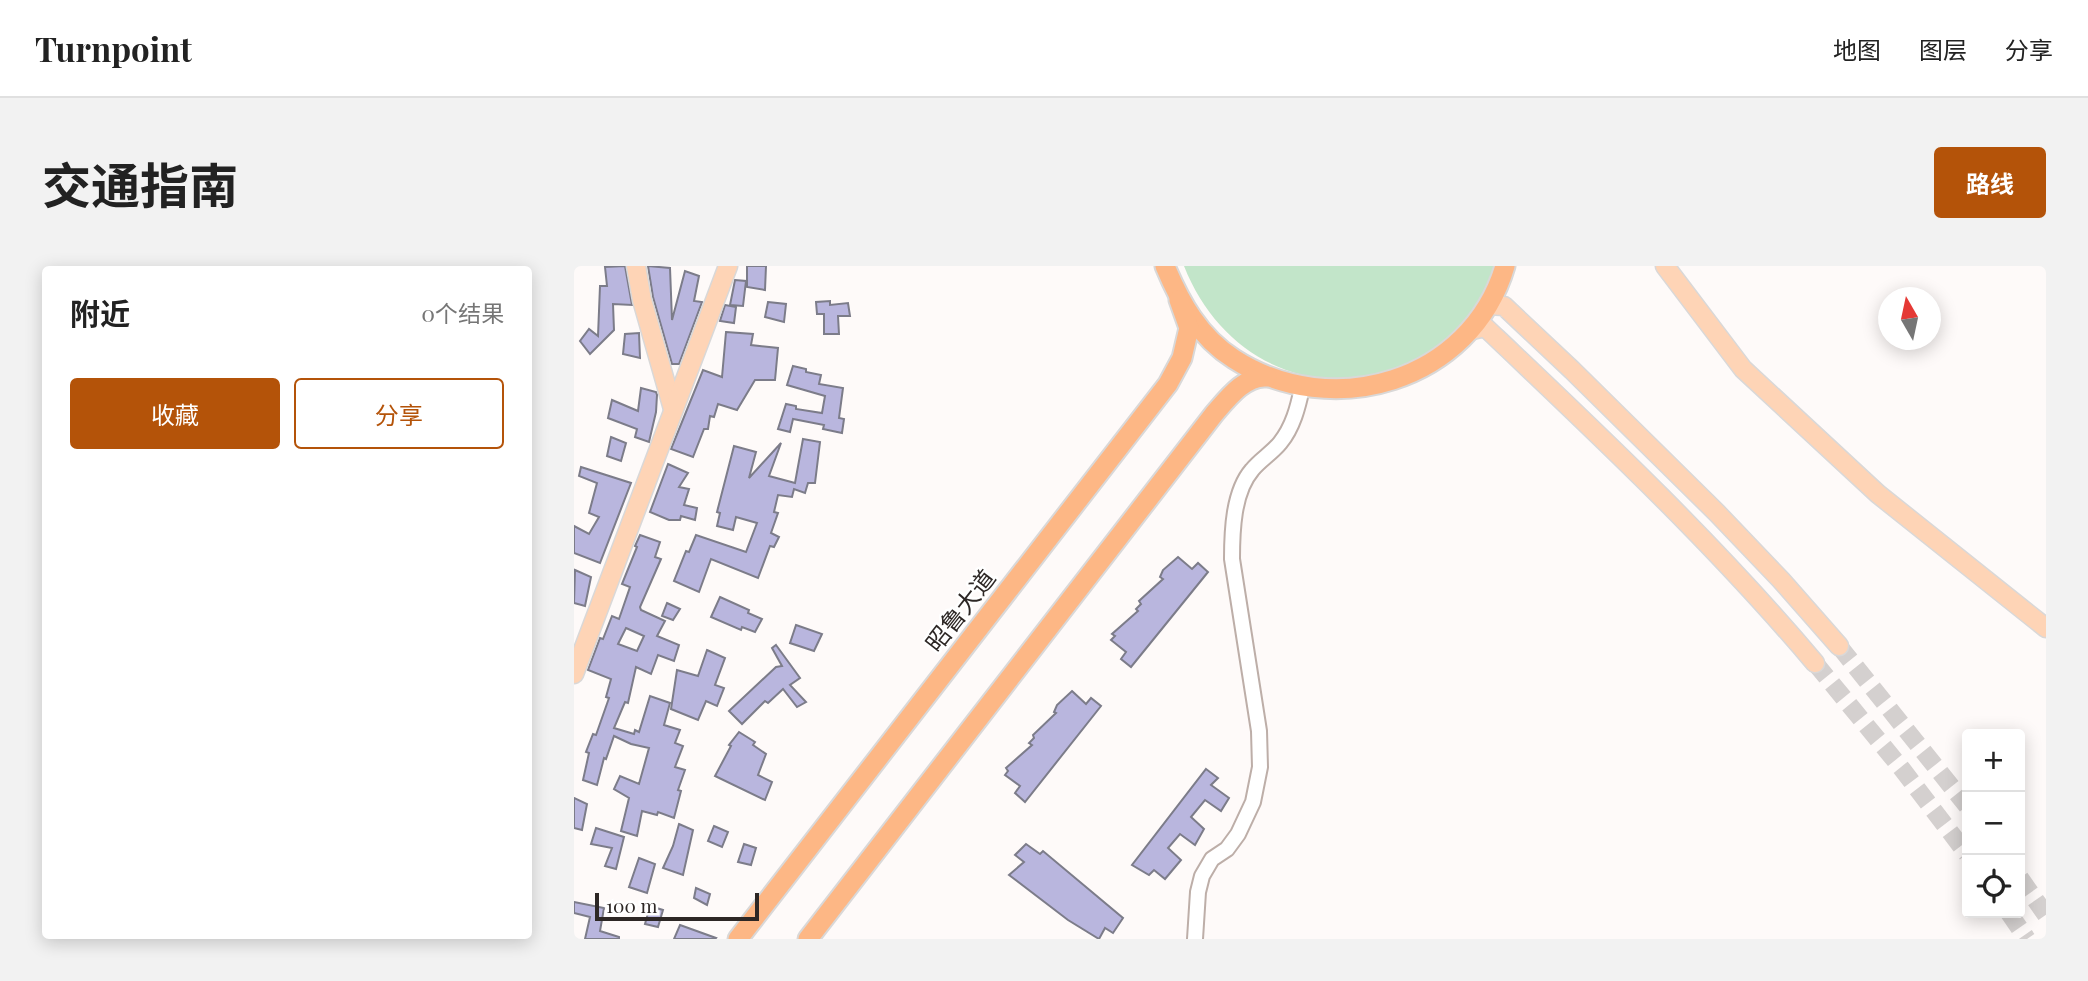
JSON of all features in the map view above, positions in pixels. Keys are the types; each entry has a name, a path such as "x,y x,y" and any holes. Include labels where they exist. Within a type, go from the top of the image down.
{"highway":[{"name":"昭鲁大道","path":"738,939 1168,384 1182,358 1189,328 1164,266"},
{"name":"昭鲁大道","path":"1179,300 1202,332 1232,358 1267,377 1302,388 1338,390 1375,386 1410,374 1441,355 1468,331 1488,305 1505,267"},
{"path":"808,939 1214,414 1233,392 1258,376 1267,377"}],"main road":[{"path":"636,266 642,300 673,409"},
{"path":"574,674 728,266"},
{"path":"1665,266 1743,369 1878,494 2046,628"},
{"path":"1488,305 1504,306 1612,409 1772,570 1839,646"},
{"path":"1468,331 1485,327 1552,391 1696,533 1815,663"}],"street":[{"path":"1195,939 1198,892 1202,876 1212,859 1227,849 1238,834 1253,802 1260,767 1259,731 1232,559 1237,505 1242,486 1251,470 1279,444 1289,428 1297,412 1302,388"}],"green space":[{"path":"1184,266 1498,266 1471,315 1443,344 1410,362 1375,374 1340,379 1307,376 1276,366 1247,349 1222,327 1200,299"}],"building":[{"path":"625,266 632,305 613,304 614,330 590,354 580,341 589,329 598,336 600,286 607,286 605,267"},
{"path":"648,266 670,268 672,320 685,271 699,276 694,301 702,302 679,364 672,364 653,297"},
{"path":"747,266 766,266 765,290 747,287"},
{"path":"735,280 746,281 743,306 730,305"},
{"path":"830,301 830,305 848,303 850,316 838,316 839,334 824,334 824,314 817,314 816,302"},
{"path":"768,302 786,304 784,322 765,317"},
{"path":"725,305 736,307 734,323 720,321"},
{"path":"726,332 753,334 751,345 778,348 775,380 755,380 737,410 718,404 714,417 710,416 708,429 704,429 693,457 671,449 703,370 722,377"},
{"path":"639,333 640,358 623,354 625,334"},
{"path":"793,366 821,375 819,384 843,388 839,418 844,419 842,433 823,429 824,425 793,419 790,432 778,429 786,404 796,406 796,409 822,413 825,396 787,385"},
{"path":"641,388 656,392 657,395 649,442 635,437 637,429 608,418 612,400 638,411"},
{"path":"611,437 626,443 621,461 607,456"},
{"path":"803,439 820,442 815,483 808,483 805,493 794,489 792,497 778,495 774,512 778,513 771,533 779,537 774,547 770,546 758,578 711,559 699,592 674,581 686,551 689,552 696,535 746,552 757,523 736,517 733,530 717,526 720,513 717,512 734,446 756,452 749,478 781,443 769,476 795,483"},
{"path":"668,464 688,473 679,487 689,489 684,505 697,508 695,520 681,516 680,520 669,520 650,512"},
{"path":"581,467 631,483 600,563 574,553 574,526 589,534 599,517 589,513 597,483 579,476"},
{"path":"640,535 660,542 655,557 661,559 640,607 641,610 665,621 657,636 679,645 674,661 658,655 651,674 636,667 628,703 625,702 614,728 634,734 635,730 639,732 650,696 670,703 664,725 680,730 675,743 683,746 675,767 685,770 678,790 681,791 674,818 658,812 657,815 642,811 637,836 621,831 629,798 614,789 620,776 639,784 649,748 614,736 606,759 604,758 597,785 583,780 589,753 586,752 593,734 596,735 609,698 606,697 611,679 588,670 612,616 619,619 630,587 622,584 637,547 635,546","holes":["626,628 644,636 637,651 618,644"]},
{"path":"1178,557 1192,569 1198,563 1208,572 1131,667 1121,659 1126,652 1111,640 1115,636 1112,634 1138,611 1136,609 1141,604 1139,601 1163,579 1160,577 1163,570"},
{"path":"575,570 591,577 585,606 574,603"},
{"path":"720,597 762,619 755,632 742,627 741,630 711,617"},
{"path":"667,603 680,609 673,620 662,616"},
{"path":"796,625 822,634 814,651 790,643"},
{"path":"776,645 800,678 790,685 806,702 797,707 783,689 768,703 765,701 742,724 729,711 776,667 782,666 772,648"},
{"path":"707,650 725,658 715,685 724,688 717,706 706,701 698,720 671,709 677,670 698,676"},
{"path":"1072,691 1086,704 1091,698 1101,706 1025,802 1015,793 1020,786 1005,775 1008,771 1006,768 1032,745 1029,743 1034,738 1033,735 1056,713 1054,712 1057,705"},
{"path":"739,732 755,742 753,745 766,754 758,775 772,782 765,800 715,776 731,746 729,745"},
{"path":"1206,769 1218,778 1211,785 1229,798 1221,811 1205,800 1191,817 1204,829 1195,845 1180,834 1168,848 1181,860 1165,879 1154,870 1149,875 1132,865"},
{"path":"574,798 587,804 582,830 574,828"},
{"path":"679,824 693,830 683,875 663,868"},
{"path":"714,826 728,832 722,847 708,841"},
{"path":"596,828 624,837 616,869 605,866 612,848 591,844"},
{"path":"744,844 756,848 751,865 738,862"},
{"path":"1026,844 1040,854 1043,851 1123,918 1113,933 1105,928 1099,939 1068,920 1009,875 1024,862 1015,855"},
{"path":"639,858 655,864 647,893 629,887"},
{"path":"696,888 710,894 707,905 694,898"},
{"path":"574,902 604,908 600,931 619,939 585,939 590,917 574,913"},
{"path":"650,906 663,910 658,927 645,924"},
{"path":"680,925 716,938 674,939"}],"tunnel":[{"path":"1839,646 1962,800"},
{"path":"1815,663 1962,847"},
{"path":"2025,885 2046,915"},
{"path":"2012,918 2027,939"}]}
